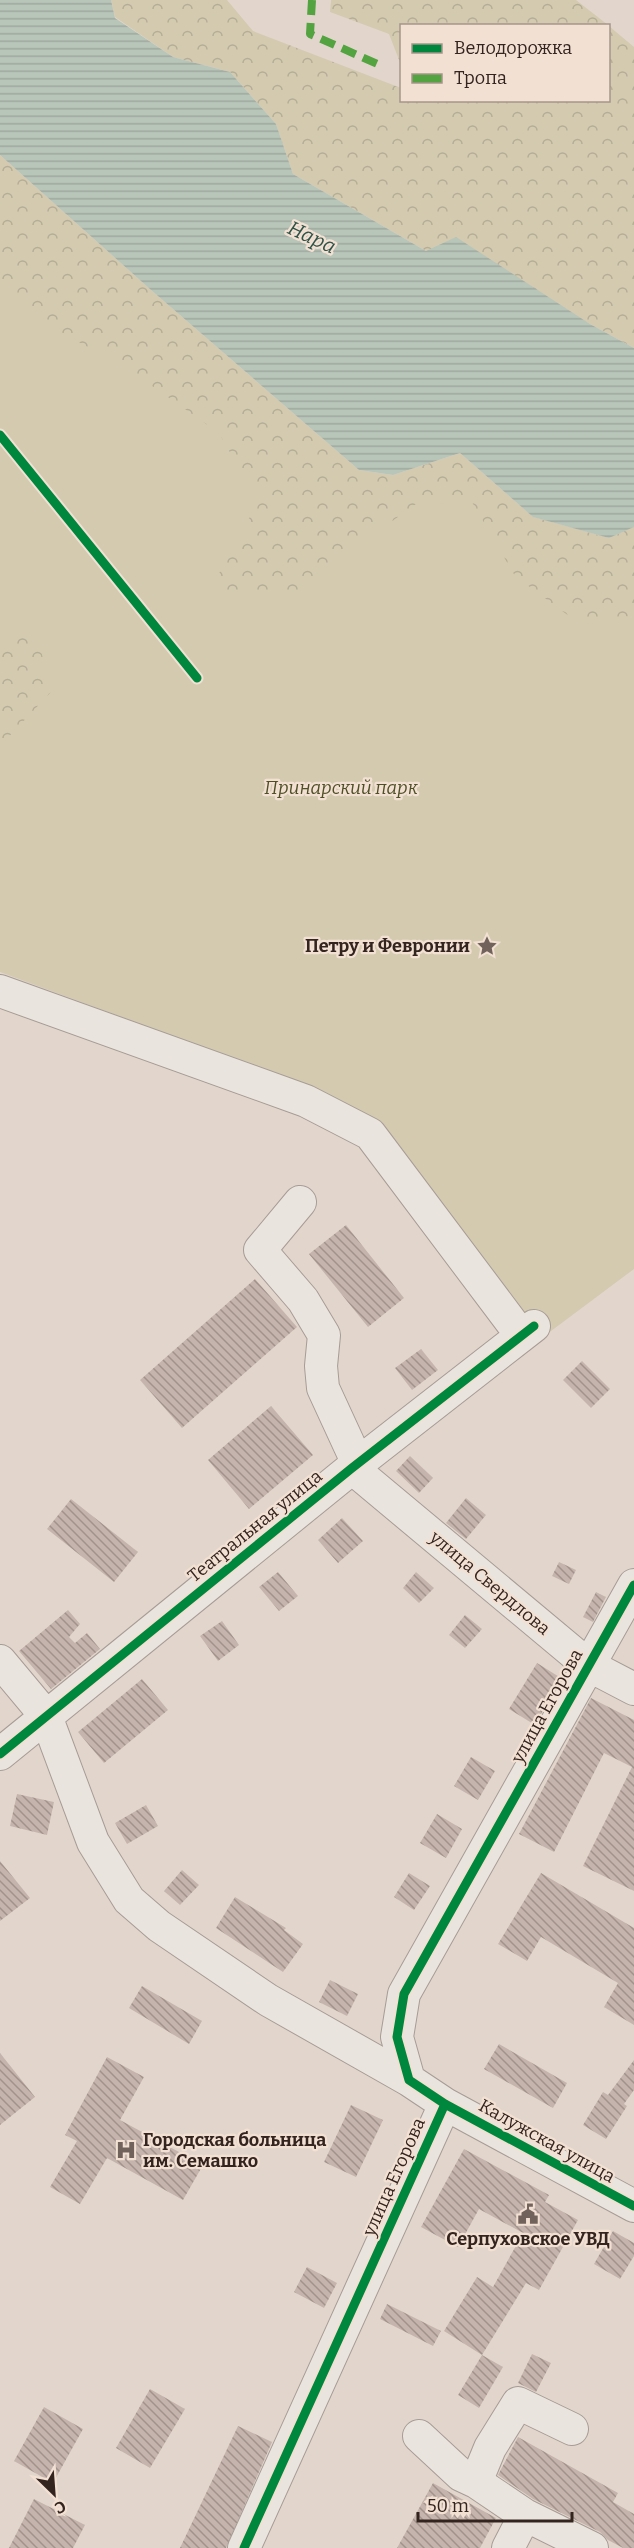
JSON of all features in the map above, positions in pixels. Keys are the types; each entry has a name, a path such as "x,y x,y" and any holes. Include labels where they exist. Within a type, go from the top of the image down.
{"street":[{"name":"Театральная улица","path":"0,991 313,1104 370,1134 527,1331 355,1466 0,1754"},
{"path":"300,1202 260,1250 303,1300 324,1335 321,1366 323,1388 355,1466"},
{"name":"улица Свердлова","path":"355,1466 588,1665 634,1689"},
{"name":"улица Егорова","path":"244,2548 445,2104 409,2080 397,2037 404,1994 634,1585"},
{"path":"0,1661 46,1716 93,1842 129,1900 159,1926 268,2000 409,2080"},
{"name":"Калужская улица","path":"445,2104 634,2206"},
{"path":"476,2482 490,2448 518,2403 572,2429"},
{"path":"419,2436 461,2475 476,2482 525,2515 592,2548"},
{"path":"508,2548 525,2515"}],"green space":[{"path":"111,0 227,0 253,31 400,88 400,102 610,102 610,27 634,47 634,348 590,324 426,251 293,174 276,124 230,72 173,57 115,17"},
{"path":"331,0 576,0 607,24 400,24 400,62 389,34 330,12"},
{"path":"0,155 151,290 359,470 393,475 460,453 533,517 609,538 634,527 634,616 573,619 515,576 472,502 416,504 370,537 301,598 210,590 258,502 219,433 135,374 61,332 0,280"},
{"name":"Принарский парк","path":"0,182 373,499 484,475 533,517 609,538 634,527 634,1269 543,1337 308,1086 0,972"},
{"path":"37,633 51,692 0,746 0,636"}],"water":[{"name":"Нара","path":"0,0 111,0 115,18 173,57 230,72 276,124 293,174 426,251 456,237 590,324 634,348 634,527 609,538 533,517 460,453 393,475 359,470 151,290 0,155"}],"building":[{"path":"346,1225 404,1298 368,1327 309,1254"},
{"path":"255,1279 297,1327 182,1428 140,1380"},
{"path":"421,1349 438,1370 412,1390 395,1368"},
{"path":"582,1361 610,1389 591,1408 563,1380"},
{"path":"271,1406 313,1455 249,1509 208,1460"},
{"path":"410,1456 433,1478 419,1493 396,1471"},
{"path":"466,1498 486,1515 466,1539 446,1523"},
{"path":"71,1499 138,1552 114,1582 47,1529"},
{"path":"342,1518 363,1541 338,1563 318,1540"},
{"path":"559,1562 576,1570 569,1584 552,1576"},
{"path":"278,1572 298,1596 279,1611 259,1587"},
{"path":"416,1572 434,1588 419,1603 403,1588"},
{"path":"596,1592 606,1597 593,1622 583,1617"},
{"path":"68,1610 80,1624 69,1637 75,1643 87,1633 100,1649 51,1689 19,1651"},
{"path":"465,1615 482,1629 465,1648 449,1635"},
{"path":"222,1621 239,1645 218,1661 200,1636"},
{"path":"537,1663 561,1678 535,1725 509,1709"},
{"path":"142,1679 168,1710 104,1763 78,1732"},
{"path":"591,1698 634,1720 634,1891 583,1866 632,1767 604,1753 554,1852 519,1834"},
{"path":"471,1757 495,1771 478,1800 454,1786"},
{"path":"17,1794 54,1802 47,1835 10,1826"},
{"path":"146,1805 158,1826 127,1844 115,1823"},
{"path":"437,1814 462,1829 446,1858 420,1843"},
{"path":"0,1861 30,1898 0,1921"},
{"path":"182,1870 199,1885 180,1905 164,1891"},
{"path":"409,1873 430,1886 414,1910 394,1897"},
{"path":"541,1873 634,1928 634,2025 604,2007 618,1983 541,1937 527,1961 498,1944"},
{"path":"235,1897 286,1928 284,1930 303,1944 283,1972 216,1928"},
{"path":"330,1980 358,1994 347,2016 319,2002"},
{"path":"142,1986 202,2021 189,2044 129,2008"},
{"path":"499,2044 567,2083 553,2108 484,2069"},
{"path":"0,2053 35,2097 0,2125"},
{"path":"107,2057 144,2077 120,2120 203,2165 183,2200 107,2158 80,2204 50,2187 77,2141 65,2135"},
{"path":"634,2060 634,2090 624,2104 627,2106 606,2139 583,2125 603,2092 608,2095"},
{"path":"351,2105 383,2120 356,2177 324,2162"},
{"name":"Серпуховское УВД","path":"464,2149 549,2195 545,2202 578,2220 539,2290 526,2283 482,2355 444,2331 477,2277 493,2287 523,2233 479,2209 458,2247 421,2227"},
{"path":"613,2231 634,2243 634,2256 620,2279 594,2264"},
{"path":"307,2267 337,2283 324,2308 294,2292"},
{"path":"387,2304 441,2331 433,2346 380,2319"},
{"path":"532,2354 551,2363 536,2392 518,2383"},
{"path":"482,2355 503,2367 479,2408 458,2395"},
{"path":"150,2389 185,2409 150,2468 116,2448"},
{"path":"44,2407 83,2429 53,2483 14,2461"},
{"path":"238,2426 272,2442 226,2548 180,2548"},
{"path":"518,2437 618,2493 613,2502 634,2514 634,2548 623,2548 608,2540 600,2532 533,2499 498,2475"},
{"path":"433,2483 496,2518 480,2548 397,2548"},
{"path":"34,2499 85,2525 73,2548 9,2548"}],"marked path":[{"path":"312,0 310,34 382,66"}],"cycle path":[{"path":"0,435 197,678"},
{"path":"0,1754 352,1468 534,1326"},
{"path":"634,1585 404,1994 397,2037 409,2080 445,2104 634,2206"},
{"path":"244,2548 445,2104"}],"place":[{"name":"Петру и Февронии","path":"487,946"},
{"name":"Городская больница им. Семашко","path":"126,2150"},
{"name":"Серпуховское УВД","path":"528,2214"}]}
